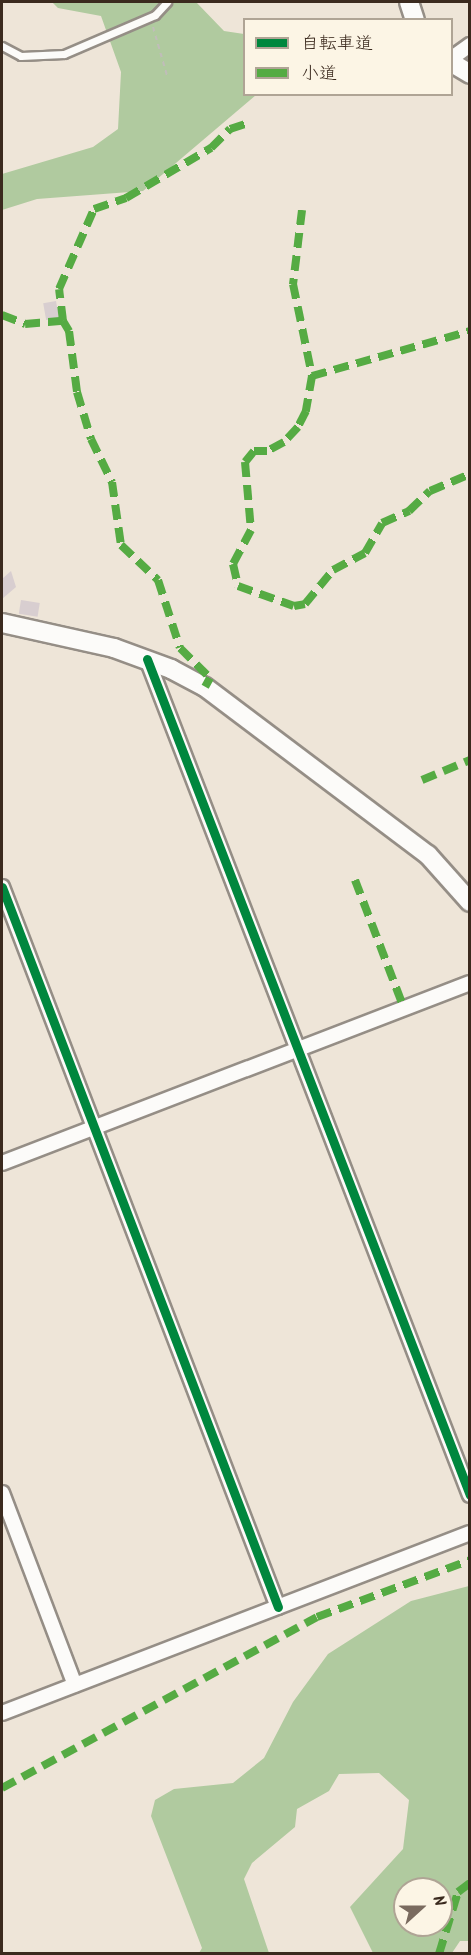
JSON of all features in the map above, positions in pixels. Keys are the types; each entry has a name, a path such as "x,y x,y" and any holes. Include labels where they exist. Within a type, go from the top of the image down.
{"street":[{"path":"409,2 414,18"},
{"path":"453,57 470,45"},
{"path":"453,64 470,74"},
{"path":"4,620 76,637 147,659 205,687 428,855 470,902"},
{"path":"147,659 470,1495"},
{"path":"2,887 278,1607"},
{"path":"2,1163 470,982"},
{"path":"2,1493 75,1685"},
{"path":"2,1713 470,1533"}],"lane":[{"path":"2,45 21,56 64,54 150,18 167,2"}],"path":[{"path":"150,18 168,79"}],"green space":[{"path":"52,2 196,2 224,31 243,34 243,96 255,96 143,191 37,199 2,210 2,174 93,147 118,129 121,72 101,16 58,8"},
{"path":"469,1586 469,1941 460,1941 452,1953 373,1953 350,1907 403,1849 409,1800 379,1773 339,1774 329,1791 297,1809 295,1827 252,1863 244,1879 269,1953 199,1953 202,1948 151,1816 155,1800 174,1789 233,1783 264,1758 293,1702 328,1654 411,1601"}],"building":[{"path":"56,301 59,318 46,320 43,303"},
{"path":"11,571 16,587 2,599 2,579"},
{"path":"21,600 40,603 38,617 19,614"}],"marked path":[{"path":"63,321 59,289 94,209 126,198 211,148 230,129 245,124"},
{"path":"302,210 293,284 312,376 306,411 298,427 284,442 267,451 254,451 245,462 251,530 233,564 238,586 294,606 305,604 333,570 365,553 382,523 409,511 430,491 470,474"},
{"path":"2,315 25,324 63,321 69,331 77,392 91,439 112,482 121,545 158,580 180,648 210,678 205,687"},
{"path":"312,376 470,331"},
{"path":"422,780 470,760"},
{"path":"355,880 404,1008"},
{"path":"2,1788 317,1617 470,1560"},
{"path":"439,1954 458,1892 470,1883"}],"cycle path":[{"path":"147,659 470,1495"},
{"path":"2,887 278,1607"}]}
